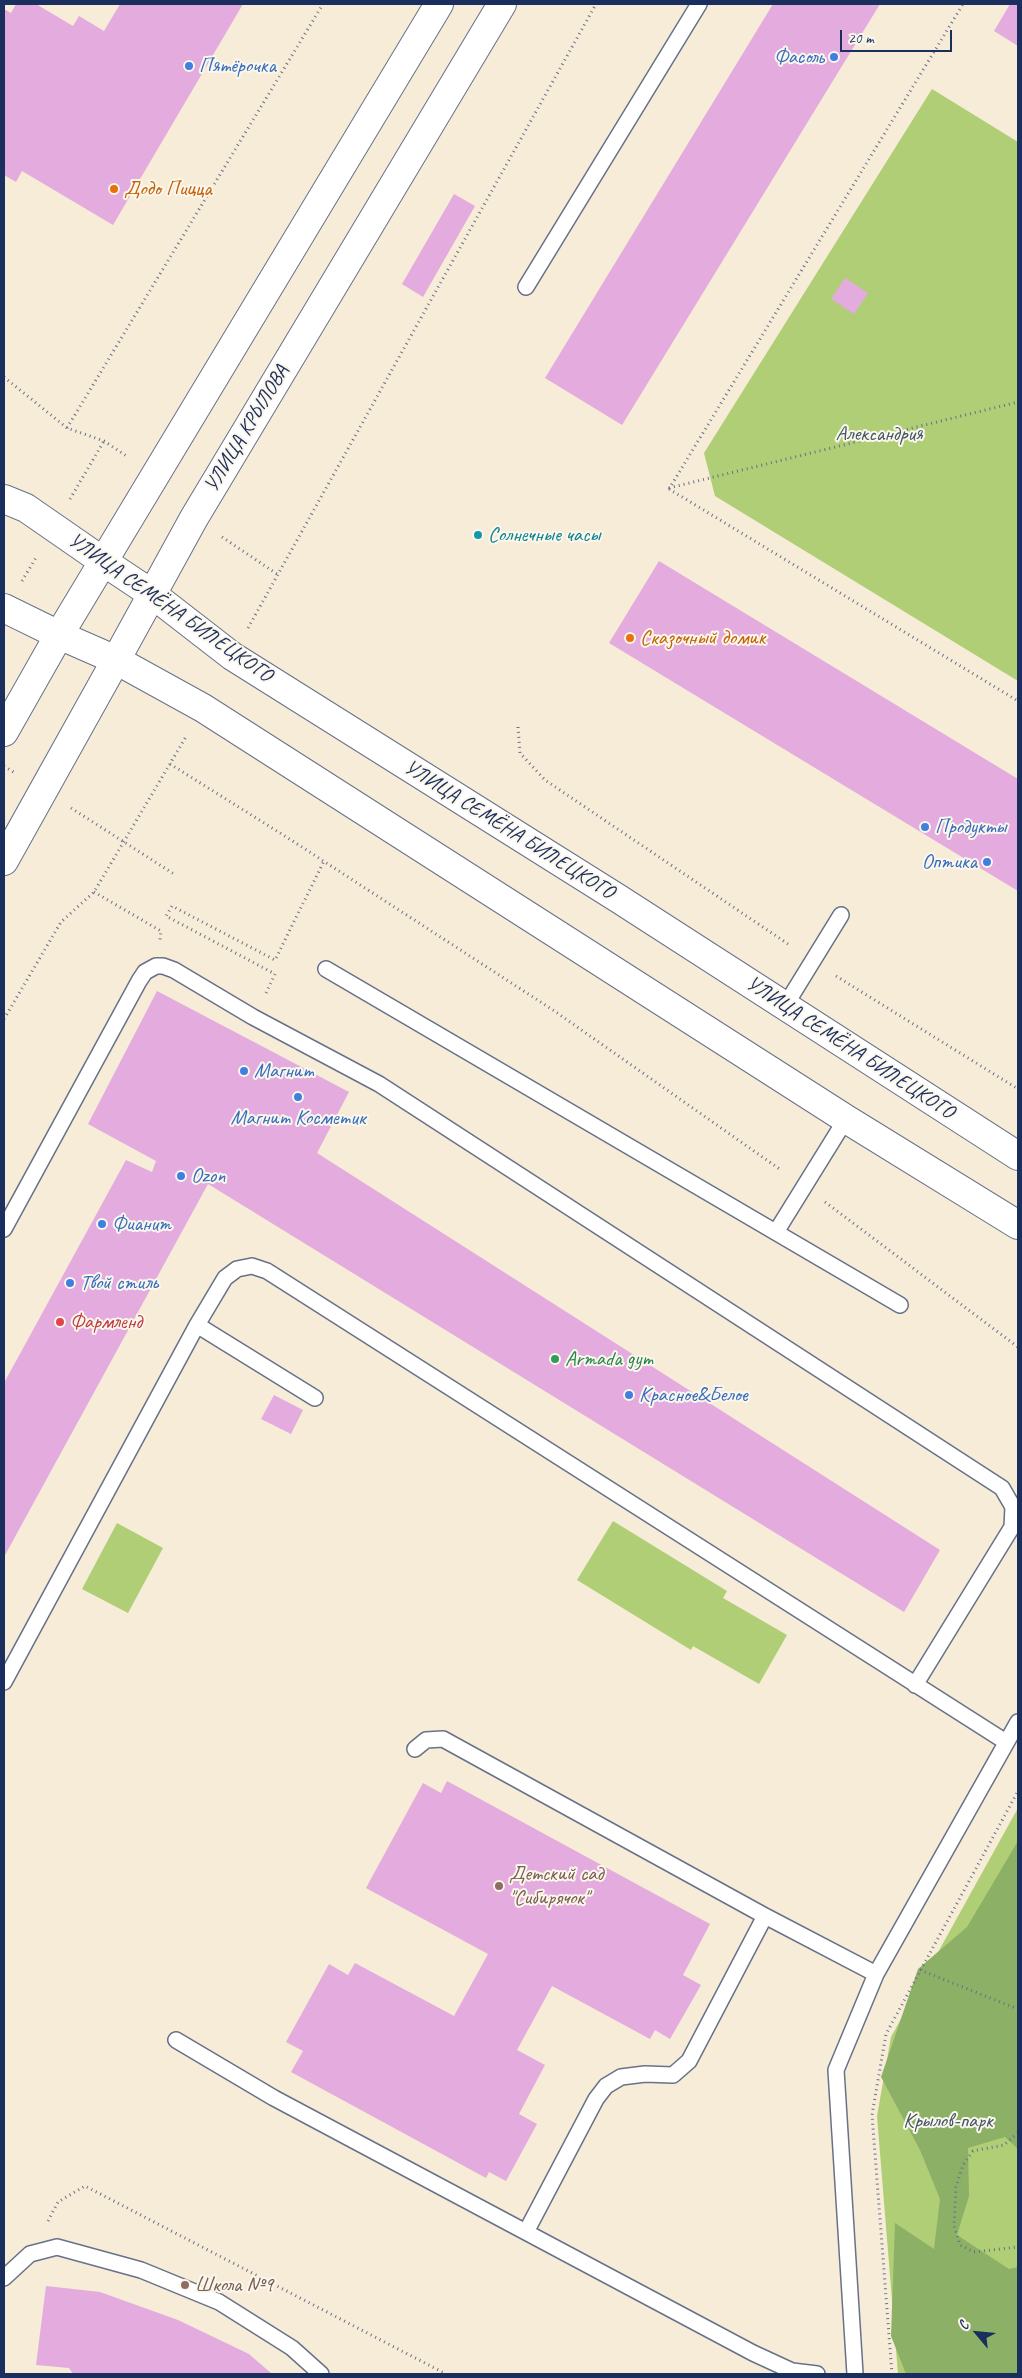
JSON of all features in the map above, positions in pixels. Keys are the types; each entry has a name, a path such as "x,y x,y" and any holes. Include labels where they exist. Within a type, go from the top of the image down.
{"main road":[{"path":"4,732 59,635 439,4"},
{"name":"УЛИЦА КРЫЛОВА","path":"4,861 194,518 502,4"},
{"name":"УЛИЦА СЕМЁНА БИЛЕЦКОГО","path":"4,499 26,508 152,594 232,656 785,1006 1018,1156"},
{"path":"4,608 116,660 203,708 846,1120 1018,1225"}],"lane":[{"path":"526,287 699,4"},
{"path":"785,1006 841,914"},
{"path":"4,1229 139,981 145,972 156,966 163,966 174,970 253,1017 379,1084 1002,1488 1013,1506 1012,1527 915,1685"},
{"path":"326,969 900,1305"},
{"path":"776,1232 846,1120"},
{"path":"4,1682 197,1325 225,1278 237,1269 252,1266 267,1271 1006,1742"},
{"path":"197,1325 315,1398"},
{"path":"855,2374 836,2070 876,1974 1018,1722"},
{"path":"415,1748 426,1740 443,1739 765,1916 876,1974"},
{"path":"526,2232 596,2098 606,2086 622,2077 645,2074 673,2075 689,2061 765,1916"},
{"path":"176,2040 274,2098 753,2353 792,2371 817,2374"},
{"path":"4,2278 30,2254 57,2247 141,2270 211,2299 292,2348 321,2374"}],"path":[{"path":"68,428 323,4"},
{"path":"232,656 596,4"},
{"path":"669,489 963,4"},
{"path":"669,489 1018,402"},
{"path":"669,489 1018,701"},
{"path":"4,1018 60,922 94,892 203,708"},
{"path":"518,728 520,753 545,780 813,961 1018,1089"},
{"path":"170,764 554,1010 805,1187 1018,1347"},
{"path":"4,766 174,874"},
{"path":"275,974 166,916 172,906 275,960 324,861"},
{"path":"94,892 161,931"},
{"path":"892,2374 872,2115 886,2034 1018,1791"},
{"path":"920,1970 1018,2009"},
{"path":"1018,2133 1004,2145 973,2151 963,2164 956,2186 954,2226 960,2245 974,2252 1018,2247"},
{"path":"30,2254 58,2202 85,2186 446,2374"}],"green space":[{"name":"Александрия","path":"932,89 1018,142 1018,681 715,496 704,453"},
{"path":"613,1521 727,1591 723,1598 787,1635 759,1684 693,1646 691,1650 577,1580"},
{"path":"117,1523 163,1548 128,1613 82,1589"},
{"name":"Крылов-парк","path":"1018,1808 1018,2374 898,2374 877,2116 891,2037"},
{"name":"Крылов-парк","path":"1018,1841 1018,2149 1005,2137 968,2148 969,2196 957,2235 1009,2269 1018,2267 1018,2374 906,2374 891,2336 895,2223 934,2249 940,2199 920,2150 881,2077 918,1969 967,1927"}],"building":[{"path":"16,4 36,4 73,26 79,16 104,31 120,4 243,4 113,225 22,171 16,182 4,175 4,9 11,13"},
{"path":"773,4 880,4 622,425 545,378"},
{"path":"1010,4 1018,4 1018,46 994,31"},
{"path":"454,194 475,206 423,297 402,284"},
{"path":"845,278 868,293 854,314 831,299"},
{"path":"659,561 1018,779 1018,891 609,643"},
{"path":"157,991 349,1092 317,1153 940,1550 904,1612 208,1184 4,1557 4,1383 126,1160 152,1172 156,1161 88,1124"},
{"path":"274,1395 303,1410 291,1434 261,1419"},
{"path":"447,1781 710,1924 683,1975 701,1985 670,2039 655,2030 650,2039 552,1986 517,2050 545,2065 519,2114 537,2124 506,2181 489,2172 486,2178 291,2072 303,2051 286,2042 329,1964 348,1975 355,1963 454,2016 488,1954 366,1888 423,1783 441,1793"},
{"path":"46,2286 100,2292 178,2320 249,2354 272,2374 73,2374 69,2368 36,2365"}],"place":[{"name":"Фасоль","path":"834,57"},
{"name":"Пятёрочка","path":"189,66"},
{"name":"Додо Пицца","path":"114,189"},
{"name":"Солнечные часы","path":"478,535"},
{"name":"Сказочный домик","path":"630,638"},
{"name":"Продукты","path":"925,827"},
{"name":"Оптика","path":"987,862"},
{"name":"Магнит","path":"244,1071"},
{"name":"Магнит Косметик","path":"298,1097"},
{"name":"Ozon","path":"181,1176"},
{"name":"Фианит","path":"102,1224"},
{"name":"Твой стиль","path":"70,1283"},
{"name":"Фармленд","path":"60,1322"},
{"name":"Armada gym","path":"555,1359"},
{"name":"Красное&Белое","path":"629,1395"},
{"name":"Детский сад \"Сибирячок\"","path":"499,1886"},
{"name":"Школа №9","path":"185,2285"}]}
